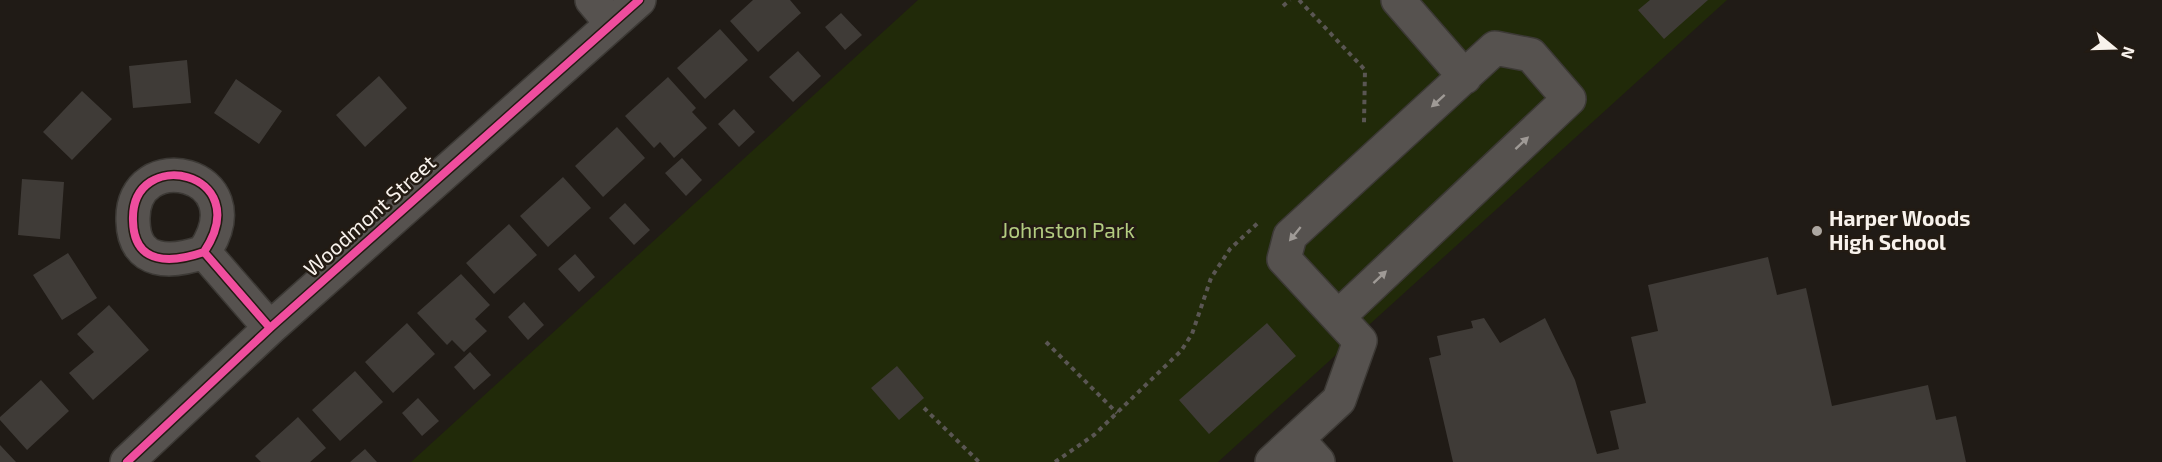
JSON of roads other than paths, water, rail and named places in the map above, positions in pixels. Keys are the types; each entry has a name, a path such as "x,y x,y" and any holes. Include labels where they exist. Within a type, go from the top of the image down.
{"street":[{"name":"Woodmont Street","path":"127,462 602,12 639,0"},
{"path":"1398,0 1465,77"},
{"path":"1272,462 1307,451 1339,400 1360,341 1284,259 1290,236 1496,48 1531,55 1569,99 1338,317"},
{"path":"204,252 270,328"}],"place":[{"name":"Harper Woods High School","path":"1817,231"}],"park label":[{"name":"Johnston Park","path":"1068,231"}]}
